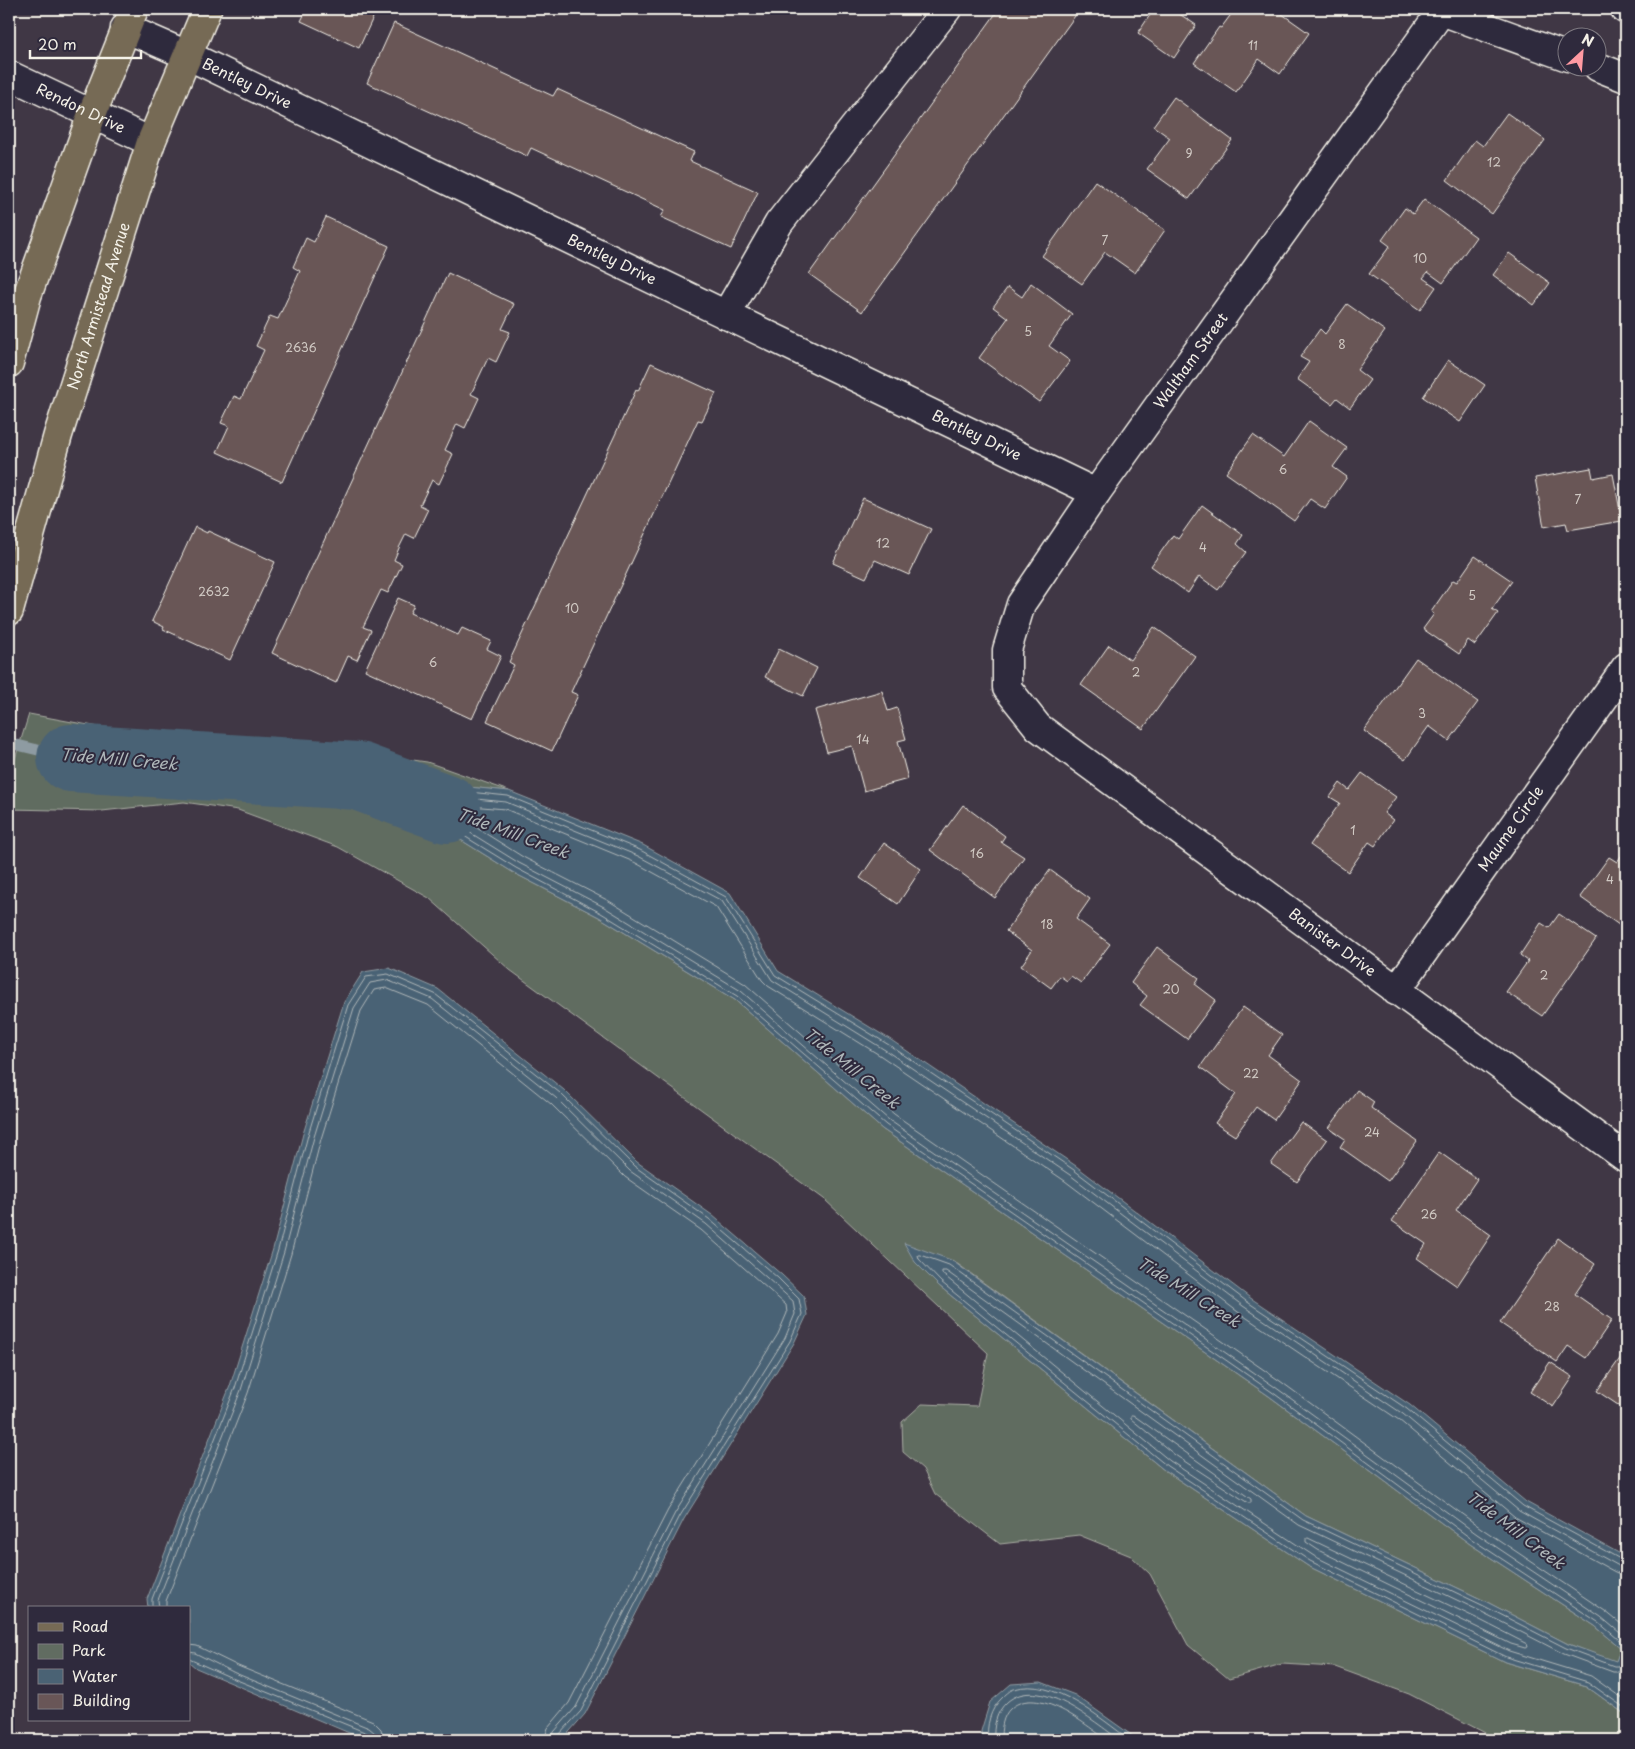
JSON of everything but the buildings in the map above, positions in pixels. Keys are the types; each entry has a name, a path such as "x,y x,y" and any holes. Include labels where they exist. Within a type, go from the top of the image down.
{"main road":[{"name":"North Armistead Avenue","path":"9,612 58,435 151,142 207,9"},
{"path":"9,363 27,296 92,114 130,18"}],"street":[{"path":"726,315 779,223 947,9"},
{"path":"1440,10 1558,52"},
{"name":"Waltham Street","path":"1038,727 1006,688 1007,650 1021,604 1096,494 1440,10"},
{"name":"Bentley Drive","path":"130,18 187,55 1096,494"},
{"path":"1608,71 1626,78"},
{"name":"Rendon Drive","path":"9,75 151,142"},
{"name":"Maume Circle","path":"1396,991 1626,667"},
{"name":"Banister Drive","path":"1038,727 1626,1158"}],"green space":[{"path":"29,714 148,736 307,745 427,762 509,791 360,777 514,873 599,917 735,1000 882,1129 1269,1396 1470,1544 1595,1626 1621,1648 1616,1662 1568,1644 1485,1601 1306,1516 952,1260 938,1285 1164,1470 1308,1566 1505,1662 1586,1686 1626,1715 1626,1740 1499,1740 1409,1694 1335,1667 1282,1664 1229,1679 1188,1645 1150,1574 1131,1556 1079,1535 1000,1544 935,1494 923,1469 903,1452 902,1422 922,1404 977,1406 988,1353 824,1199 510,970 429,898 338,847 238,810 184,802 102,811 9,809 9,778"}],"water":[{"path":"358,776 509,791 643,845 730,893 778,971 891,1040 1076,1166 1249,1297 1410,1405 1526,1502 1626,1557 1626,1715 1586,1686 1505,1662 1308,1566 1164,1470 938,1285 915,1262 904,1243 951,1260 1306,1516 1485,1601 1568,1644 1616,1661 1621,1648 1595,1626 1470,1544 1269,1396 882,1129 735,1000 599,917 514,873"},
{"path":"389,968 438,989 564,1090 637,1162 712,1215 804,1296 807,1315 794,1343 684,1519 585,1714 562,1740 372,1740 354,1735 196,1668 190,1663 190,1606 148,1606 147,1599 230,1386 273,1249 303,1134 344,1002 363,972"},
{"path":"1041,1682 1075,1695 1137,1739 1142,1740 983,1740 981,1731 990,1702 1011,1684"}],"waterway":[{"name":"Tide Mill Creek","path":"9,743 71,758"},
{"name":"Tide Mill Creek","path":"71,758 358,776 447,809"}]}
